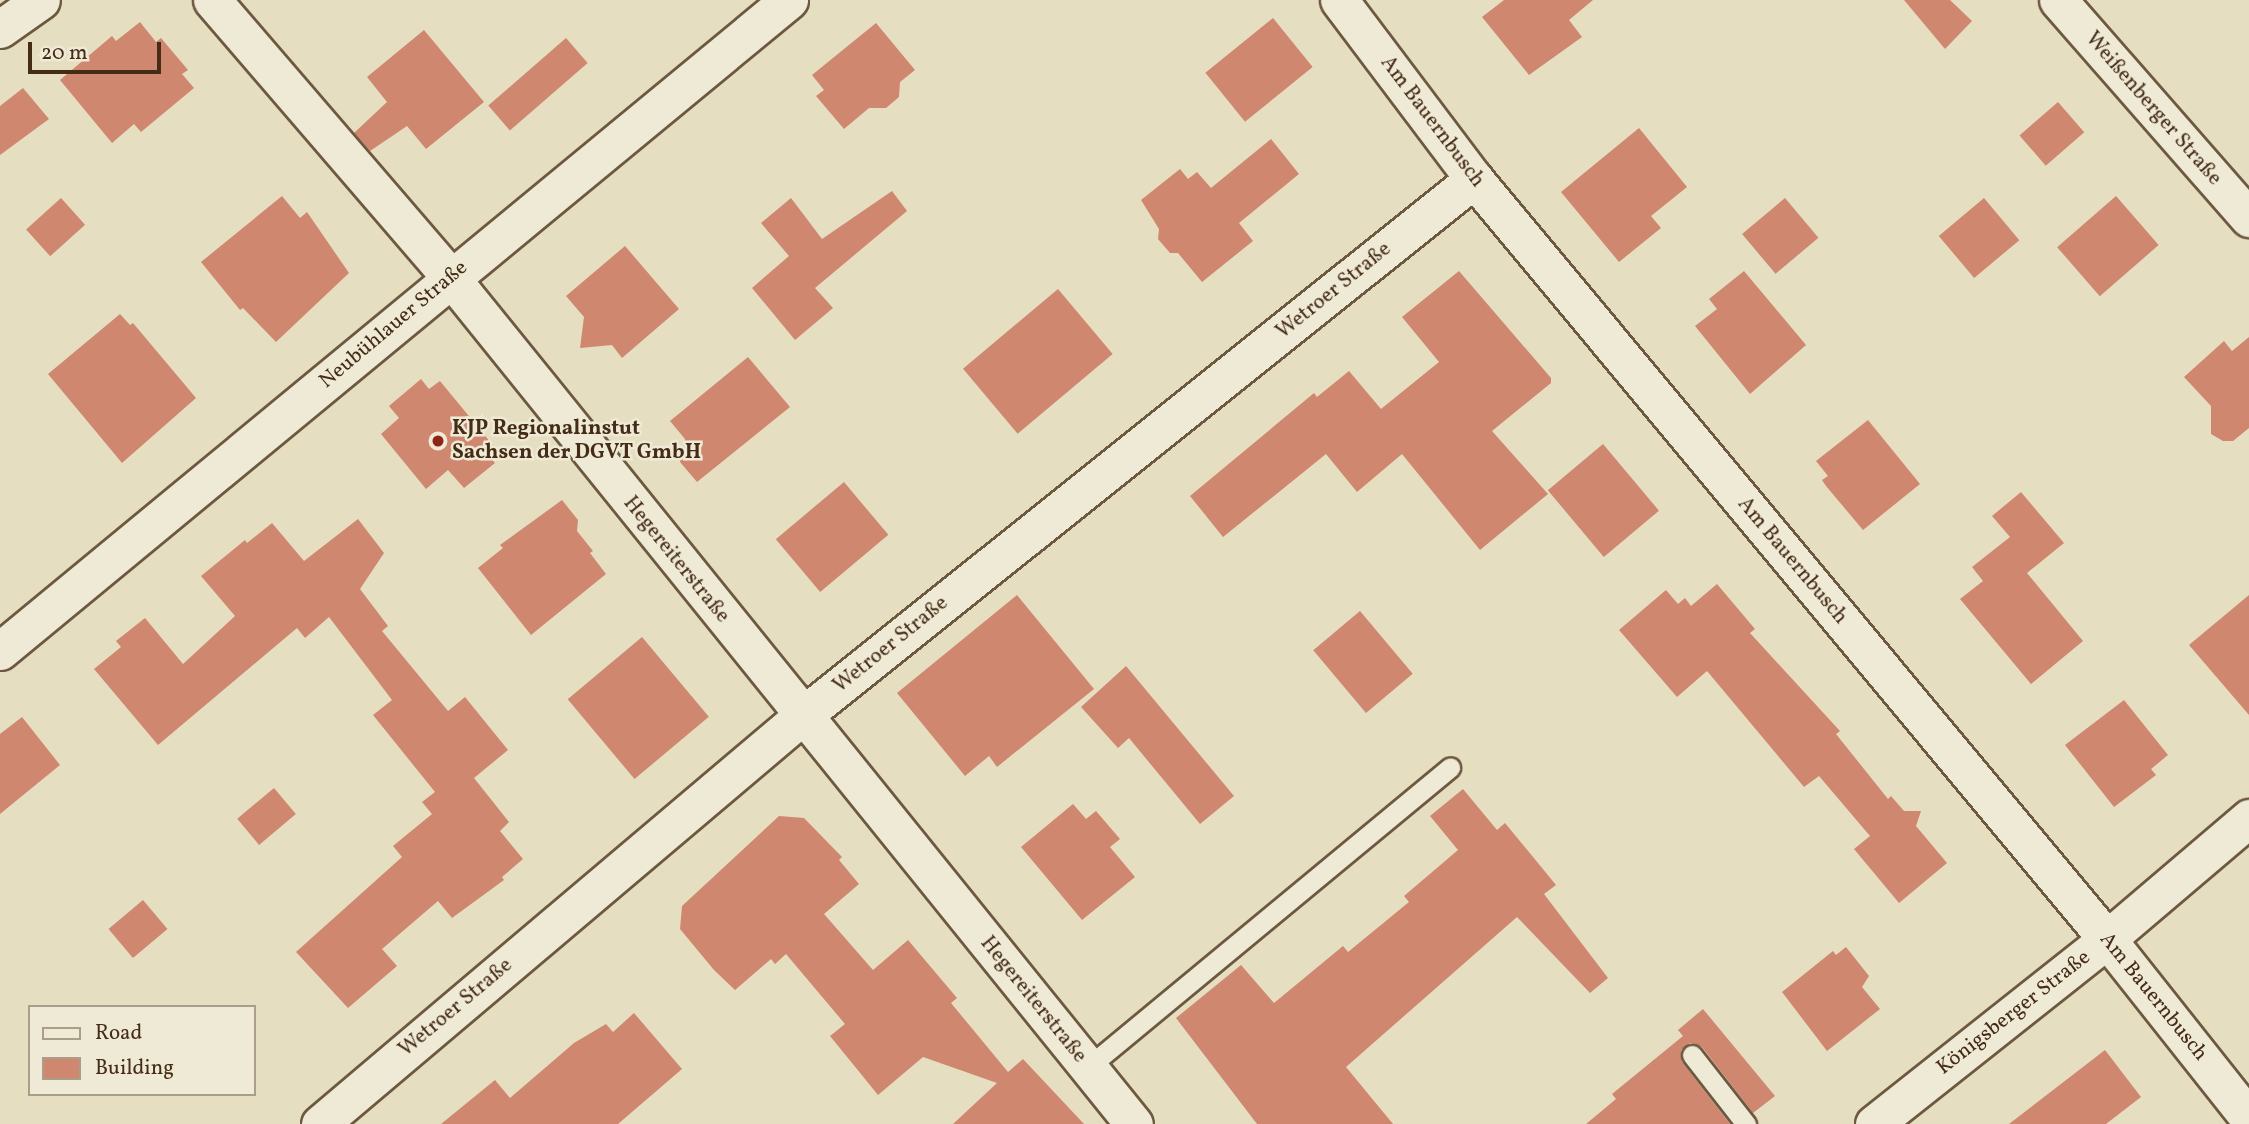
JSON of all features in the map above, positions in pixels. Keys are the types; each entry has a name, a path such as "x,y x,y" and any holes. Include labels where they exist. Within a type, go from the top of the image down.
{"street":[{"path":"0,29 41,0"},
{"name":"Hegereiterstraße","path":"212,0 451,278 801,717 1135,1124"},
{"name":"Neubühlauer Straße","path":"0,651 789,0"},
{"name":"Am Bauernbusch","path":"1339,0 1474,179 2107,939 2249,1118"},
{"name":"Weißenberger Straße","path":"2058,0 2249,218"},
{"name":"Wetroer Straße","path":"320,1124 801,717 1474,179"},
{"name":"Königsberger Straße","path":"1874,1124 2107,939 2249,818"}],"lane":[{"path":"1088,1067 1450,768"},
{"path":"1692,1055 1746,1124"}],"building":[{"path":"1504,0 1593,0 1569,20 1582,37 1529,75 1482,17"},
{"path":"1904,0 1950,0 1972,21 1945,49"},
{"path":"1273,18 1313,67 1245,122 1205,73"},
{"path":"140,22 156,42 161,38 188,70 182,74 194,88 141,132 134,124 112,143 60,80 112,36 116,41"},
{"path":"876,23 915,70 900,82 899,97 886,108 869,108 844,129 816,96 824,90 812,75"},
{"path":"424,30 484,102 426,149 407,126 370,151 354,133 387,102 367,77"},
{"path":"566,38 588,63 510,130 488,106"},
{"path":"23,88 49,119 0,155 0,106"},
{"path":"2058,102 2084,132 2046,166 2020,135"},
{"path":"1639,128 1687,187 1651,216 1661,228 1619,262 1561,192"},
{"path":"1271,139 1299,174 1239,223 1253,241 1202,282 1178,253 1170,253 1158,239 1159,229 1141,200 1180,169 1188,179 1197,172 1211,188"},
{"path":"892,191 907,211 815,288 833,308 795,340 752,288 789,256 761,223 791,198 822,239"},
{"path":"282,196 300,218 307,212 349,273 276,342 243,308 240,310 201,262"},
{"path":"2116,196 2159,245 2100,296 2057,247"},
{"path":"61,198 85,225 50,256 26,229"},
{"path":"1785,198 1818,238 1776,274 1742,234"},
{"path":"1984,198 2019,240 1974,278 1939,236"},
{"path":"625,246 679,309 622,358 612,345 580,348 584,317 566,296"},
{"path":"1459,271 1551,378 1551,383 1492,431 1548,494 1480,550 1402,454 1357,492 1326,454 1223,537 1190,496 1314,393 1317,397 1349,371 1381,409 1439,362 1402,317"},
{"path":"1744,271 1806,345 1750,394 1695,326 1717,309 1709,299"},
{"path":"1058,289 1113,354 1018,434 963,369"},
{"path":"120,314 130,325 133,323 196,398 122,463 48,374"},
{"path":"2249,337 2249,428 2233,441 2223,441 2211,434 2211,406 2184,377 2224,341 2232,351"},
{"path":"748,357 790,407 697,482 680,462 685,439 670,421"},
{"name":"KJP Regionalinstut Sachsen der DGVT GmbH","path":"421,379 429,389 440,381 496,449 488,455 495,463 464,488 448,470 426,489 381,434 399,418 389,406"},
{"path":"1868,420 1920,484 1863,530 1826,486 1822,480 1828,476 1816,461"},
{"path":"1603,444 1659,511 1604,557 1548,490"},
{"path":"844,482 888,535 820,592 776,539"},
{"path":"2021,492 2064,543 2027,573 2083,641 2031,684 1960,599 1983,581 1972,567 2010,537 1992,516"},
{"path":"562,500 578,520 577,531 606,574 531,635 478,568 503,548 500,545"},
{"path":"358,519 384,553 360,589 388,626 382,631 448,711 465,697 508,750 474,778 509,822 500,831 523,859 502,877 504,880 452,918 438,901 382,949 397,966 348,1008 296,952 402,857 393,846 432,814 422,802 435,792 373,715 392,700 329,617 305,638 297,628 158,745 94,669 121,647 116,641 145,618 183,664 235,616 201,576 245,540 247,543 272,523 304,561"},
{"path":"1717,584 1755,629 1750,633 1840,731 1836,734 1888,799 1891,796 1904,811 1921,811 1916,826 1947,863 1899,903 1854,849 1870,836 1819,776 1804,787 1707,671 1677,697 1619,630 1666,590 1678,604 1685,598 1691,606"},
{"path":"1017,595 1094,689 997,767 989,756 965,776 897,693"},
{"path":"2249,595 2249,715 2189,645"},
{"path":"1360,611 1413,674 1366,713 1313,650"},
{"path":"642,637 709,717 635,779 568,699"},
{"path":"1126,666 1234,796 1200,824 1129,738 1118,748 1081,707"},
{"path":"2124,700 2168,755 2151,769 2156,775 2114,807 2065,745"},
{"path":"22,717 60,765 0,814 0,734"},
{"path":"274,788 296,814 259,845 237,819"},
{"path":"1463,789 1497,830 1505,823 1556,885 1544,894 1608,978 1590,993 1517,917 1346,1067 1393,1124 1257,1124 1176,1018 1241,965 1274,1003 1343,946 1348,952 1409,902 1404,896 1458,850 1430,816"},
{"path":"1073,804 1086,819 1096,811 1120,839 1110,847 1135,877 1082,920 1021,847"},
{"path":"779,816 804,818 842,857 839,860 859,884 824,914 873,970 908,940 957,998 951,1003 1008,1072 1023,1059 1084,1124 953,1124 997,1083 923,1057 878,1095 830,1036 845,1024 786,954 775,964 771,959 735,990 714,970 680,929 682,906"},
{"path":"143,900 167,929 133,958 109,929"},
{"path":"1846,947 1869,976 1862,987 1880,1009 1827,1051 1782,992 1833,951 1836,955"},
{"path":"1703,1009 1775,1096 1753,1113 1702,1047 1690,1043 1681,1050 1682,1062 1730,1124 1586,1124 1616,1099 1612,1094 1683,1036 1678,1030"},
{"path":"634,1013 682,1069 618,1124 441,1124 495,1080 510,1098 574,1043 606,1024 613,1032"},
{"path":"2105,1050 2141,1097 2106,1124 2009,1124"}],"place":[{"name":"KJP Regionalinstut Sachsen der DGVT GmbH","path":"438,441"}]}
